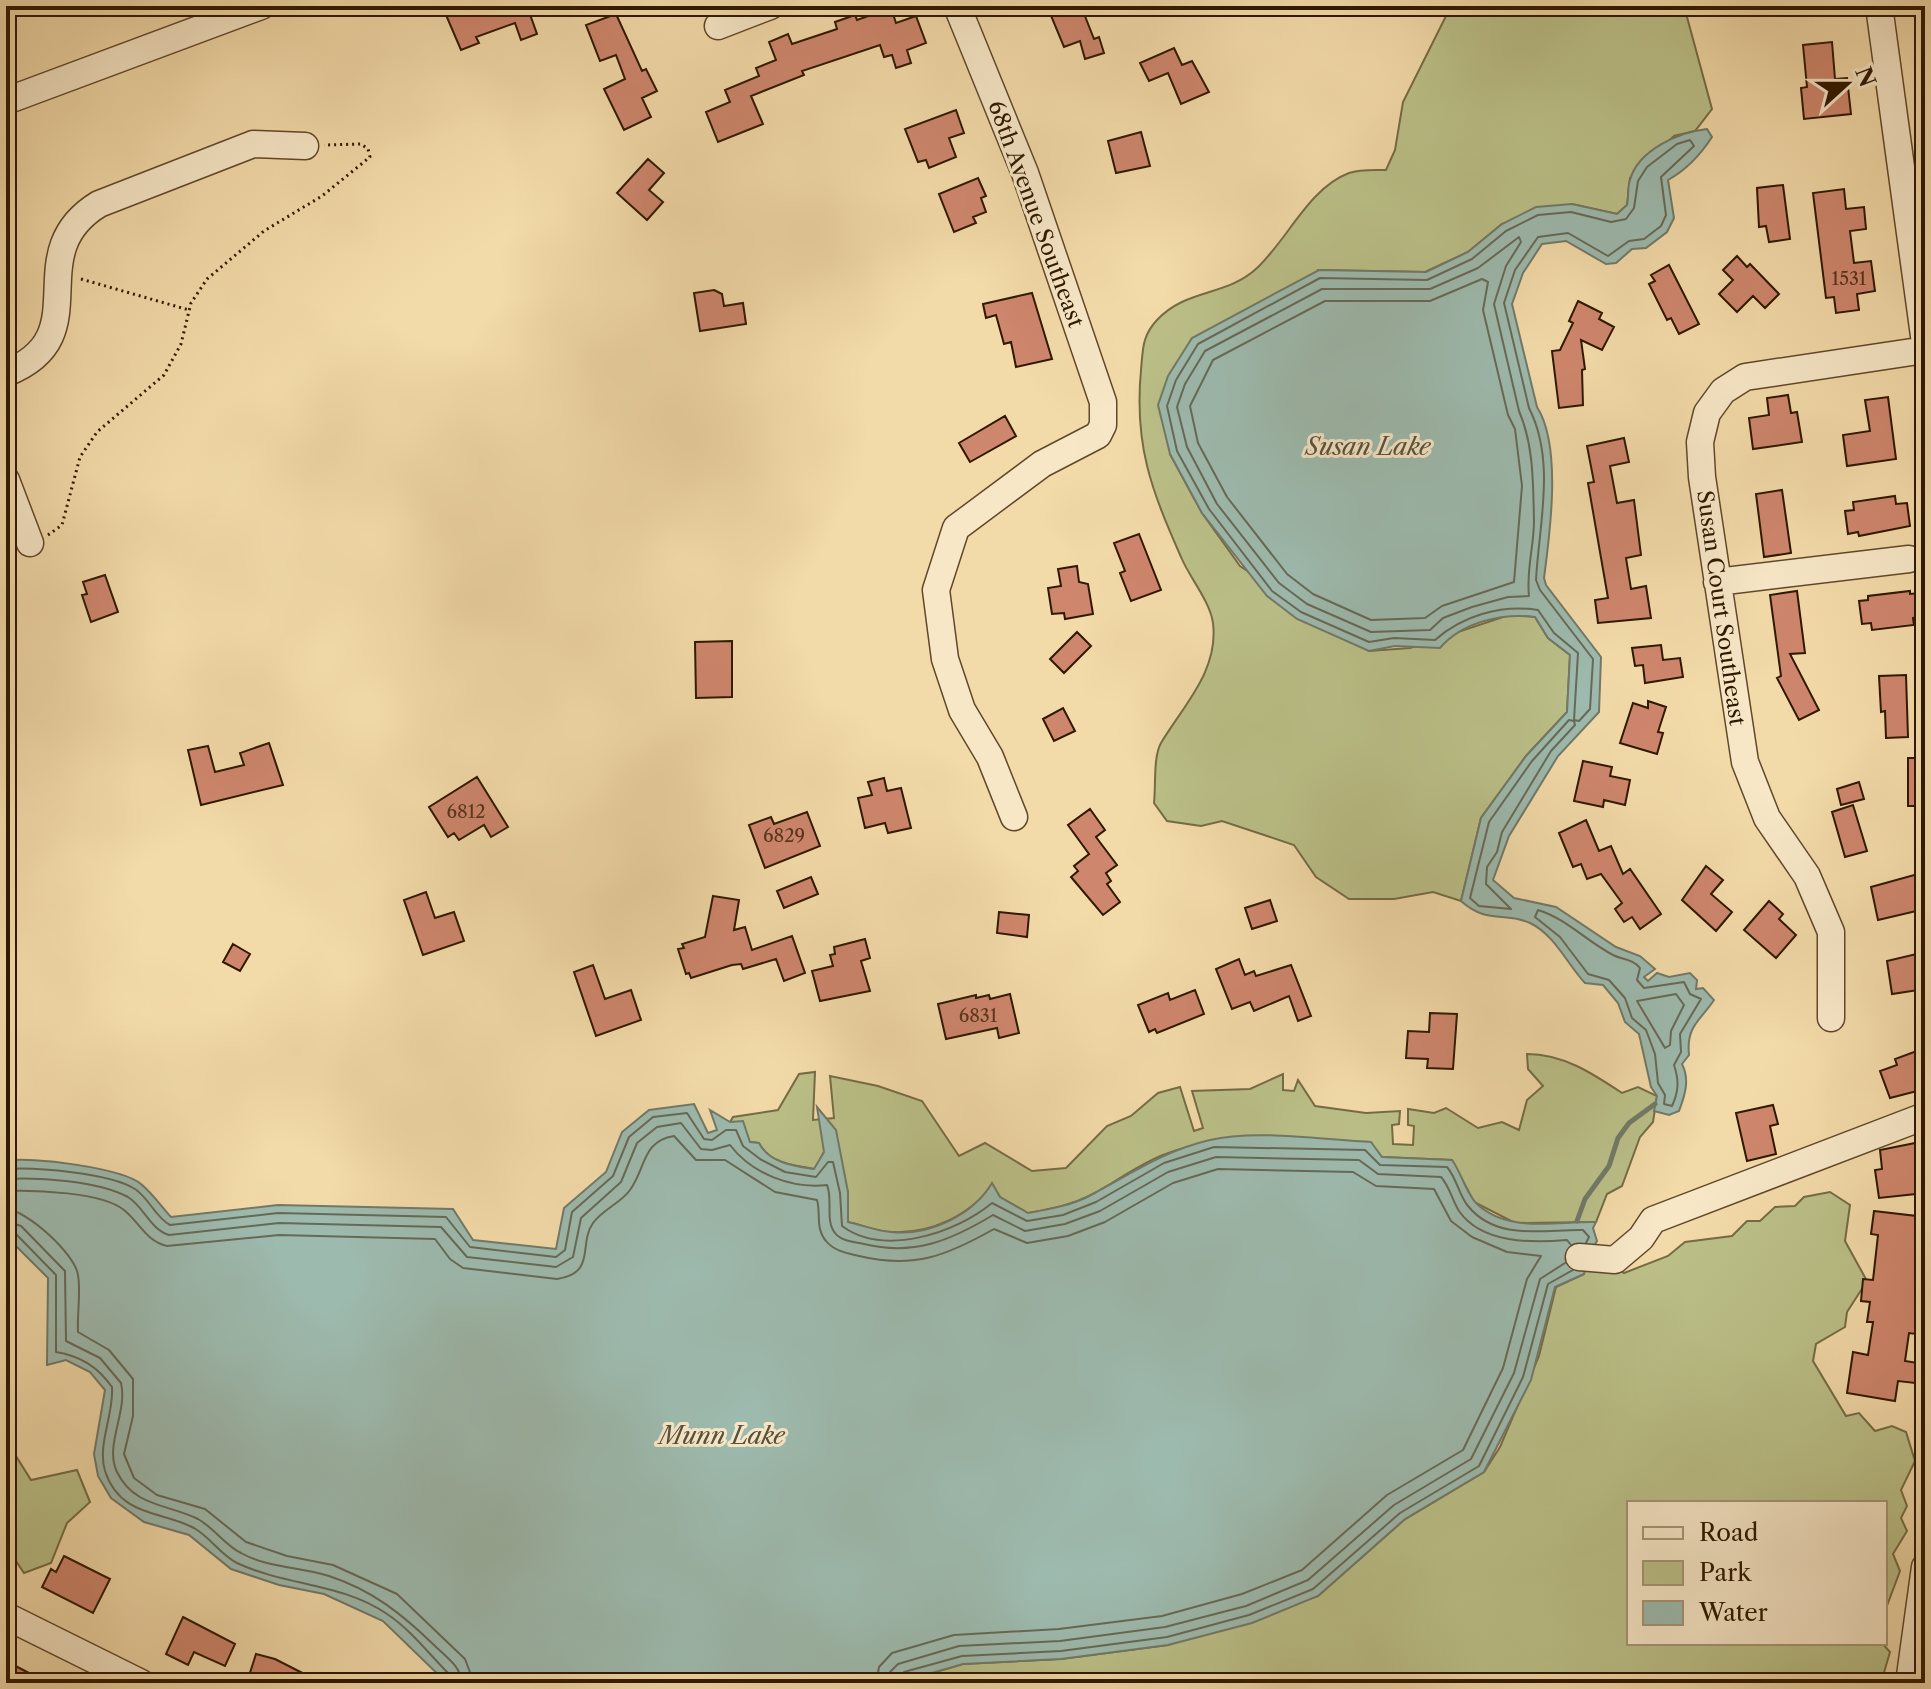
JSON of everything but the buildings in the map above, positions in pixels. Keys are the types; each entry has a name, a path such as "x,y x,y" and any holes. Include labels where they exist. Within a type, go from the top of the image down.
{"street":[{"path":"6,101 261,6"},
{"path":"718,26 770,6"},
{"name":"68th Avenue Southeast","path":"957,6 1025,173 1103,402 1103,425 1098,435 1042,464 956,528 936,590 945,659 962,710 990,757 1014,817"},
{"path":"1879,6 1925,343"},
{"path":"6,373 25,365 41,351 52,333 57,313 58,258 70,230 81,215 99,204 253,144 305,146"},
{"name":"Susan Court Southeast","path":"1831,1018 1831,932 1807,876 1767,818 1749,777 1738,731 1702,477 1700,442 1707,413 1732,383 1760,373 1925,350"},
{"path":"6,480 30,543"},
{"path":"1717,582 1909,559"},
{"path":"1579,1257 1615,1260 1641,1238 1653,1220 1925,1116"},
{"path":"1909,1683 1925,1567"},
{"path":"6,1616 141,1683"}],"path":[{"path":"30,543 62,525 80,457 97,432 146,394 164,375 181,344 189,310 207,279 240,249 322,196 370,157 368,149 361,144 305,146"},
{"path":"58,281 84,279 189,310"}],"green space":[{"path":"1451,6 1684,6 1712,109 1695,131 1674,136 1630,178 1627,205 1617,214 1572,204 1502,224 1468,252 1425,272 1318,270 1170,454 1202,513 1240,566 1369,651 1410,648 1512,614 1535,617 1548,638 1570,655 1567,712 1526,756 1481,818 1461,901 1433,892 1394,899 1349,899 1316,877 1294,845 1222,821 1201,826 1167,821 1154,803 1158,749 1205,672 1213,640 1213,623 1208,606 1170,533 1147,466 1140,421 1142,356 1146,337 1157,320 1181,302 1233,284 1257,268 1310,202 1335,180 1353,172 1386,170 1395,150 1403,102"},
{"path":"1527,1054 1565,1061 1622,1093 1638,1087 1657,1096 1653,1122 1640,1137 1622,1186 1607,1194 1596,1222 1515,1223 1474,1202 1452,1160 1382,1157 1370,1142 1265,1138 1188,1147 1154,1159 1085,1198 1028,1213 1000,1197 992,1184 973,1205 949,1220 921,1230 887,1232 848,1222 848,1192 824,1152 815,1169 783,1162 769,1155 759,1143 750,1142 730,1122 733,1117 778,1110 799,1074 815,1072 813,1120 834,1118 830,1076 878,1086 922,1101 959,1156 985,1143 1032,1171 1066,1168 1107,1126 1131,1116 1158,1093 1180,1087 1194,1131 1203,1128 1192,1091 1250,1089 1283,1074 1283,1090 1294,1091 1298,1080 1315,1106 1366,1113 1400,1111 1399,1124 1392,1125 1393,1144 1413,1145 1414,1126 1408,1125 1408,1109 1434,1113 1446,1108 1478,1128 1502,1122 1519,1130 1527,1100 1543,1086 1528,1069"},
{"path":"1830,1192 1850,1205 1845,1241 1867,1281 1847,1312 1845,1327 1816,1344 1813,1361 1846,1416 1859,1413 1875,1431 1892,1426 1906,1432 1915,1461 1901,1490 1907,1506 1901,1518 1907,1531 1893,1554 1900,1571 1887,1606 1887,1501 1627,1501 1627,1645 1884,1645 1890,1652 1881,1683 897,1683 963,1664 1061,1659 1168,1645 1318,1596 1404,1520 1484,1472 1500,1447 1539,1356 1556,1287 1584,1274 1586,1265 1610,1262 1624,1273 1668,1256 1685,1242 1732,1236 1747,1221 1760,1221 1775,1207 1795,1206 1804,1197"},
{"path":"6,1440 31,1480 77,1470 90,1502 67,1523 51,1563 24,1573 6,1546"}],"water":[{"name":"Susan Lake","path":"1707,129 1712,137 1703,149 1668,180 1674,218 1667,232 1646,248 1632,249 1616,263 1606,264 1566,241 1542,244 1523,273 1512,304 1537,407 1545,424 1552,466 1544,578 1546,585 1601,657 1599,712 1558,756 1509,836 1493,880 1514,898 1556,907 1616,947 1640,956 1655,969 1644,977 1648,981 1657,973 1669,977 1690,973 1697,980 1696,989 1703,988 1714,1000 1692,1030 1689,1055 1682,1064 1686,1082 1683,1099 1679,1111 1669,1115 1654,1111 1657,1096 1651,1087 1639,1034 1625,1022 1618,1003 1603,985 1585,983 1554,942 1539,928 1521,920 1480,913 1461,901 1481,818 1526,756 1567,712 1570,655 1548,638 1535,617 1509,616 1483,621 1459,632 1440,648 1395,646 1369,651 1297,619 1267,596 1202,513 1170,454 1158,405 1168,376 1192,338 1319,270 1426,272 1468,252 1502,224 1536,207 1572,204 1617,214 1627,205 1634,169 1650,151 1684,134"},
{"name":"Munn Lake","path":"694,1104 708,1133 717,1130 710,1110 730,1122 743,1121 750,1142 759,1143 776,1159 814,1169 824,1152 817,1107 836,1130 848,1192 848,1222 886,1231 920,1231 949,1221 974,1205 992,1183 1000,1197 1028,1213 1078,1201 1194,1144 1228,1137 1268,1135 1371,1142 1382,1157 1452,1160 1472,1199 1489,1213 1503,1219 1533,1224 1596,1222 1593,1228 1597,1241 1587,1257 1584,1274 1555,1287 1531,1380 1484,1472 1405,1519 1318,1596 1252,1623 1168,1645 1061,1659 963,1664 897,1683 447,1683 383,1621 324,1594 279,1585 231,1569 189,1535 144,1522 111,1498 98,1476 94,1454 105,1390 90,1372 66,1360 47,1365 48,1278 6,1236 6,1161 54,1162 96,1168 131,1178 153,1195 171,1217 278,1205 453,1209 473,1240 556,1249 564,1208 606,1172 622,1132 649,1110"}],"waterway":[{"path":"1577,1221 1585,1199 1609,1166 1618,1138 1629,1123 1655,1104"}]}
